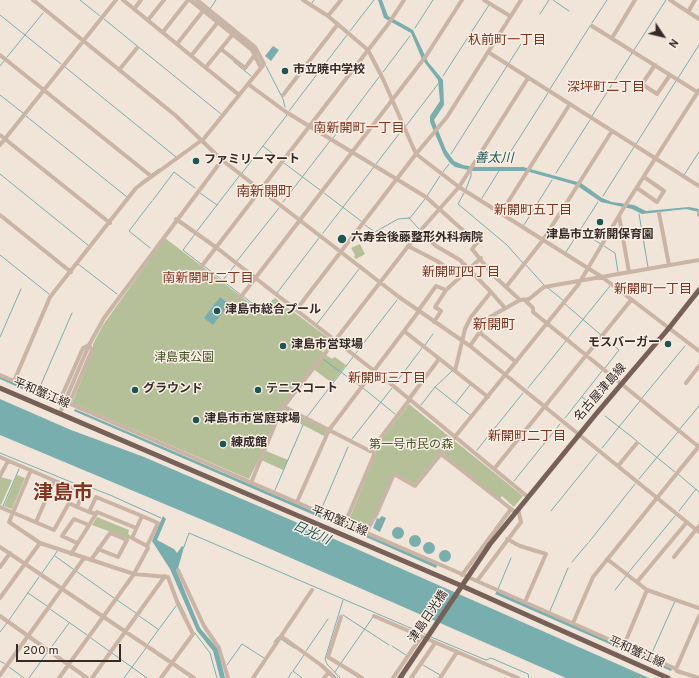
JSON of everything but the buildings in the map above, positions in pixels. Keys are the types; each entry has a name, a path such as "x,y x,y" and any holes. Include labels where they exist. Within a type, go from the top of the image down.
{"main road":[{"name":"名古屋津島線","path":"462,586 490,544 528,496 699,290"},
{"name":"平和蟹江線","path":"0,388 462,586 668,678"},
{"name":"津島日光橋","path":"400,678 462,586"}],"street":[{"path":"33,0 175,115 222,160 419,311 470,346 657,498 698,529 674,557"},
{"path":"0,145 116,0"},
{"path":"123,0 239,95"},
{"path":"134,9 141,0"},
{"path":"148,20 164,0"},
{"path":"163,32 189,0 252,50 261,68"},
{"path":"14,381 50,297 110,223 136,188 202,141 264,64 255,48 197,0"},
{"path":"303,0 328,16 368,50 416,154 459,187 602,277 699,352"},
{"path":"328,16 340,0"},
{"path":"201,267 389,23 404,0"},
{"path":"240,298 422,62 462,0"},
{"path":"484,0 510,16"},
{"path":"296,310 416,154 438,128 521,0"},
{"path":"612,38 636,0"},
{"path":"670,0 699,19"},
{"path":"688,12 696,0"},
{"path":"177,44 203,11"},
{"path":"192,56 218,22"},
{"path":"283,95 338,24"},
{"path":"366,532 378,513 394,474 415,486 565,302 589,269 623,209 698,92 592,26"},
{"path":"206,67 232,34"},
{"path":"119,70 137,48"},
{"path":"221,49 245,68 254,56"},
{"path":"488,52 699,186"},
{"path":"0,55 151,176"},
{"path":"655,65 642,84 657,94 670,74"},
{"path":"251,483 284,407 380,281 439,208 459,187 528,78"},
{"path":"248,84 270,101 426,197 477,243 472,249 481,258 492,274 520,300"},
{"path":"501,213 570,104"},
{"path":"506,287 543,240 612,131"},
{"path":"0,135 110,223"},
{"path":"60,413 89,345 104,318 176,219 222,160"},
{"path":"637,188 657,202 664,191 644,177"},
{"path":"659,213 668,265"},
{"path":"0,215 71,272"},
{"path":"619,216 629,272"},
{"path":"176,219 335,340 456,436 528,496"},
{"path":"420,231 436,246 460,260 505,308"},
{"path":"408,246 418,253 431,258 460,277"},
{"path":"434,322 441,311 435,307 446,290 467,269 481,258"},
{"path":"470,346 490,317 520,300 529,299 546,286 699,260"},
{"path":"296,502 328,430 419,311 436,286 446,290"},
{"path":"455,370 462,340 471,317 491,292"},
{"path":"525,300 533,308 533,312 547,324 699,447 593,577 573,623"},
{"path":"494,469 631,300"},
{"path":"404,331 488,397"},
{"path":"479,332 516,362"},
{"path":"0,374 60,400 83,348 89,345"},
{"path":"89,345 92,350 68,404 463,575 511,508"},
{"path":"284,407 370,451 440,359"},
{"path":"686,382 699,366"},
{"path":"618,466 637,443"},
{"path":"345,523 374,455 373,448"},
{"path":"441,454 517,511 520,522 477,581"},
{"path":"0,458 83,493 77,507"},
{"path":"0,476 8,461"},
{"path":"31,470 9,522 40,543 71,554 134,574 168,577 178,604 193,634 161,678"},
{"path":"36,522 54,481"},
{"path":"59,678 134,574 148,548 158,523 96,497 89,512"},
{"path":"0,507 54,530 69,504 89,512 96,514 97,512 136,528"},
{"path":"71,554 96,514"},
{"path":"142,516 136,528 133,540 148,546"},
{"path":"77,543 62,536 74,519 89,525"},
{"path":"637,582 687,522"},
{"path":"91,560 98,549 110,533 128,540 118,557 98,549"},
{"path":"507,539 520,546 546,554 525,602"},
{"path":"0,598 40,543"},
{"path":"0,547 194,678"},
{"path":"0,568 10,554"},
{"path":"0,675 84,558"},
{"path":"608,559 647,590 699,608"},
{"path":"178,570 204,626 219,648 228,678"},
{"path":"92,678 165,576"},
{"path":"470,578 624,645 676,669 677,671 699,678"},
{"path":"253,678 312,590"},
{"path":"624,645 647,590"},
{"path":"0,616 87,678"},
{"path":"374,616 515,677"},
{"path":"676,669 699,616"},
{"path":"341,617 328,657 362,678"},
{"path":"281,636 335,678"},
{"path":"393,678 421,637"},
{"path":"411,678 435,643"},
{"path":"440,678 457,652"},
{"path":"324,678 329,672"}],"green space":[{"name":"津島東公園","path":"165,238 263,313 275,298 331,340 322,352 332,359 335,357 346,365 332,383 312,368 284,404 327,430 324,436 282,414 279,414 265,445 266,451 288,460 283,470 259,459 249,479 72,403 93,351 93,344 103,325"},
{"path":"360,244 365,254 356,259 351,248"},
{"name":"第一号市民の森","path":"409,404 523,496 514,507 502,496 500,499 441,452 415,484 394,473 378,509 366,530 348,522 376,454 375,448"},
{"path":"17,475 25,478 12,509 4,506"},
{"path":"0,477 12,480 1,505 0,504"},
{"path":"97,517 129,530 128,534 131,536 130,539 92,525"}],"water":[{"path":"378,0 382,0 388,16 413,30 428,62 443,80 444,105 434,120 446,150 454,161 463,165 474,167 523,167 581,183 602,198 612,202 634,205 646,211 689,207 699,209 699,212 686,209 642,214 632,209 601,202 576,185 526,171 473,171 455,167 444,155 430,122 430,116 440,101 438,80 422,59 411,33 384,18"},
{"path":"273,46 279,50 271,61 265,56"},
{"name":"津島市総合プール","path":"220,297 229,304 213,325 204,318"},
{"path":"0,376 53,399 51,402 0,379"},
{"name":"日光川","path":"0,399 71,430 144,457 291,520 649,678 566,678 236,534 0,435"},
{"path":"75,409 338,522 337,525 74,411"},
{"path":"163,516 166,519 157,540 174,549 177,553 182,546 184,547 177,572 200,628 218,649 225,678 220,678 213,651 197,631 170,569 152,541"},
{"path":"382,516 386,518 380,532 373,528 377,518 379,519"},
{"path":"396,527 400,527 404,533 400,539 396,539 392,535 392,531"},
{"path":"358,531 437,565 436,568 357,533"},
{"path":"413,535 417,535 421,541 417,547 413,547 409,543 409,539"},
{"path":"427,542 431,542 435,548 431,554 427,554 423,550 423,546"},
{"path":"443,550 447,550 451,556 447,562 443,562 439,558 439,554"},
{"path":"497,591 672,669 671,671 495,594"}],"waterway":[{"path":"80,0 100,16"},
{"path":"193,0 253,48"},
{"path":"210,9 216,0"},
{"path":"350,31 374,0"},
{"path":"415,28 433,0"},
{"path":"540,14 549,0"},
{"path":"553,0 569,11"},
{"path":"592,23 607,0"},
{"path":"634,50 666,0"},
{"path":"443,76 489,5"},
{"path":"7,57 43,13"},
{"path":"0,15 61,64"},
{"path":"104,19 221,114"},
{"path":"550,89 590,26"},
{"path":"289,111 347,35"},
{"path":"383,72 410,36"},
{"path":"509,63 521,44"},
{"path":"678,78 699,45"},
{"path":"592,116 632,53"},
{"path":"0,66 4,61"},
{"path":"234,62 251,76"},
{"path":"266,66 283,99 285,107"},
{"path":"451,154 507,66"},
{"path":"65,67 176,157"},
{"path":"333,138 379,77"},
{"path":"636,144 676,81"},
{"path":"406,126 438,84"},
{"name":"善太川","path":"504,162 548,93"},
{"path":"0,95 23,113"},
{"path":"242,173 287,115"},
{"path":"26,116 127,197"},
{"path":"556,173 590,120"},
{"path":"376,164 402,130"},
{"path":"283,202 330,141"},
{"path":"263,146 281,160"},
{"path":"603,196 634,147"},
{"path":"684,175 699,152"},
{"path":"284,163 320,190"},
{"path":"443,172 449,164"},
{"path":"323,233 374,167"},
{"path":"152,174 159,169"},
{"name":"善太川","path":"466,189 471,176 471,170"},
{"name":"善太川","path":"482,198 499,171"},
{"path":"153,200 174,172 195,188"},
{"path":"0,174 89,246"},
{"path":"197,231 240,175"},
{"path":"427,196 440,176"},
{"path":"139,184 148,177"},
{"path":"524,225 552,180"},
{"path":"200,193 217,205"},
{"path":"324,193 361,221"},
{"path":"464,193 458,204 507,245 523,263"},
{"path":"365,225 375,232 398,219 410,218 425,199"},
{"path":"150,248 129,231 152,201"},
{"path":"566,252 598,202"},
{"path":"237,261 279,208"},
{"path":"639,214 648,267"},
{"path":"409,218 419,229"},
{"path":"580,231 601,244"},
{"path":"195,234 183,250 201,264"},
{"path":"277,293 319,238"},
{"path":"604,246 615,253 618,272"},
{"path":"0,255 49,294"},
{"path":"78,264 117,294"},
{"path":"223,280 235,265"},
{"path":"526,265 544,285"},
{"path":"204,266 241,295"},
{"path":"317,324 359,269"},
{"path":"568,338 610,286"},
{"path":"548,288 564,301"},
{"path":"0,337 21,289"},
{"path":"243,296 263,312 273,300"},
{"path":"356,353 397,300"},
{"path":"565,304 601,335"},
{"path":"39,389 72,313"},
{"path":"425,345 433,334"},
{"path":"604,337 619,350 605,368"},
{"path":"528,388 566,341"},
{"path":"642,398 685,346"},
{"path":"395,384 422,348"},
{"path":"307,417 353,357"},
{"path":"323,359 360,386"},
{"path":"421,405 435,387 452,371"},
{"path":"565,418 602,371"},
{"path":"456,403 470,385"},
{"path":"435,387 470,415"},
{"path":"363,388 395,414"},
{"path":"352,439 392,388"},
{"path":"477,450 523,393"},
{"path":"582,397 595,407"},
{"path":"602,448 640,401"},
{"path":"679,430 699,406"},
{"path":"605,416 637,441"},
{"path":"514,481 560,424"},
{"path":"275,490 303,425"},
{"path":"639,479 678,432"},
{"path":"639,443 675,472"},
{"path":"321,510 348,447"},
{"path":"0,453 76,484 84,485 110,495 161,518"},
{"path":"551,511 597,454"},
{"path":"3,506 19,469"},
{"path":"678,474 699,492"},
{"path":"589,542 635,484"},
{"path":"679,511 696,489"},
{"path":"628,573 675,516"},
{"path":"184,547 189,533 427,635"},
{"path":"572,562 588,543"},
{"path":"42,573 58,550"},
{"path":"55,556 73,569"},
{"path":"498,589 511,558"},
{"path":"550,611 568,568"},
{"path":"76,571 114,598"},
{"path":"615,590 626,576"},
{"path":"9,620 39,577"},
{"path":"28,593 47,606"},
{"path":"117,600 136,613"},
{"path":"340,678 327,664 325,659 343,600"},
{"path":"651,655 675,601"},
{"path":"179,602 186,616"},
{"path":"148,644 176,606"},
{"path":"50,609 87,635"},
{"path":"343,615 389,645"},
{"path":"139,616 158,629"},
{"path":"341,663 373,617"},
{"path":"306,651 328,619"},
{"path":"0,632 7,623"},
{"path":"50,649 69,623"},
{"path":"195,633 210,653 217,678"},
{"path":"274,642 278,637"},
{"path":"431,637 486,660 491,658 528,674 529,678"},
{"path":"91,638 109,651"},
{"path":"281,639 294,648"},
{"path":"227,665 242,644 264,658"},
{"path":"392,646 406,655"},
{"path":"124,678 146,648"},
{"path":"29,678 47,653"},
{"path":"112,653 147,678"},
{"path":"302,678 293,671 304,655"},
{"path":"0,661 5,664"},
{"path":"423,665 440,675"},
{"path":"335,672 339,666"},
{"path":"9,667 24,678"},
{"path":"288,678 292,672"}],"place":[{"name":"市立暁中学校","path":"285,71"},
{"name":"ファミリーマート","path":"196,161"},
{"name":"津島市立新開保育園","path":"600,222"},
{"name":"六寿会後藤整形外科病院","path":"342,239"},
{"name":"津島市総合プール","path":"217,311"},
{"name":"モスバーガー","path":"668,344"},
{"name":"津島市営球場","path":"283,346"},
{"name":"グラウンド","path":"135,390"},
{"name":"テニスコート","path":"258,390"},
{"name":"津島市市営庭球場","path":"196,420"},
{"name":"練成館","path":"223,444"}],"district":[{"name":"杁前町一丁目","path":"507,41"},
{"name":"深坪町二丁目","path":"606,88"},
{"name":"南新開町一丁目","path":"359,129"},
{"name":"南新開町","path":"264,193"},
{"name":"新開町五丁目","path":"533,211"},
{"name":"新開町四丁目","path":"461,273"},
{"name":"南新開町二丁目","path":"208,279"},
{"name":"新開町一丁目","path":"653,290"},
{"name":"新開町","path":"494,326"},
{"name":"新開町三丁目","path":"387,379"},
{"name":"新開町二丁目","path":"527,437"},
{"name":"津島市","path":"63,495"}]}
